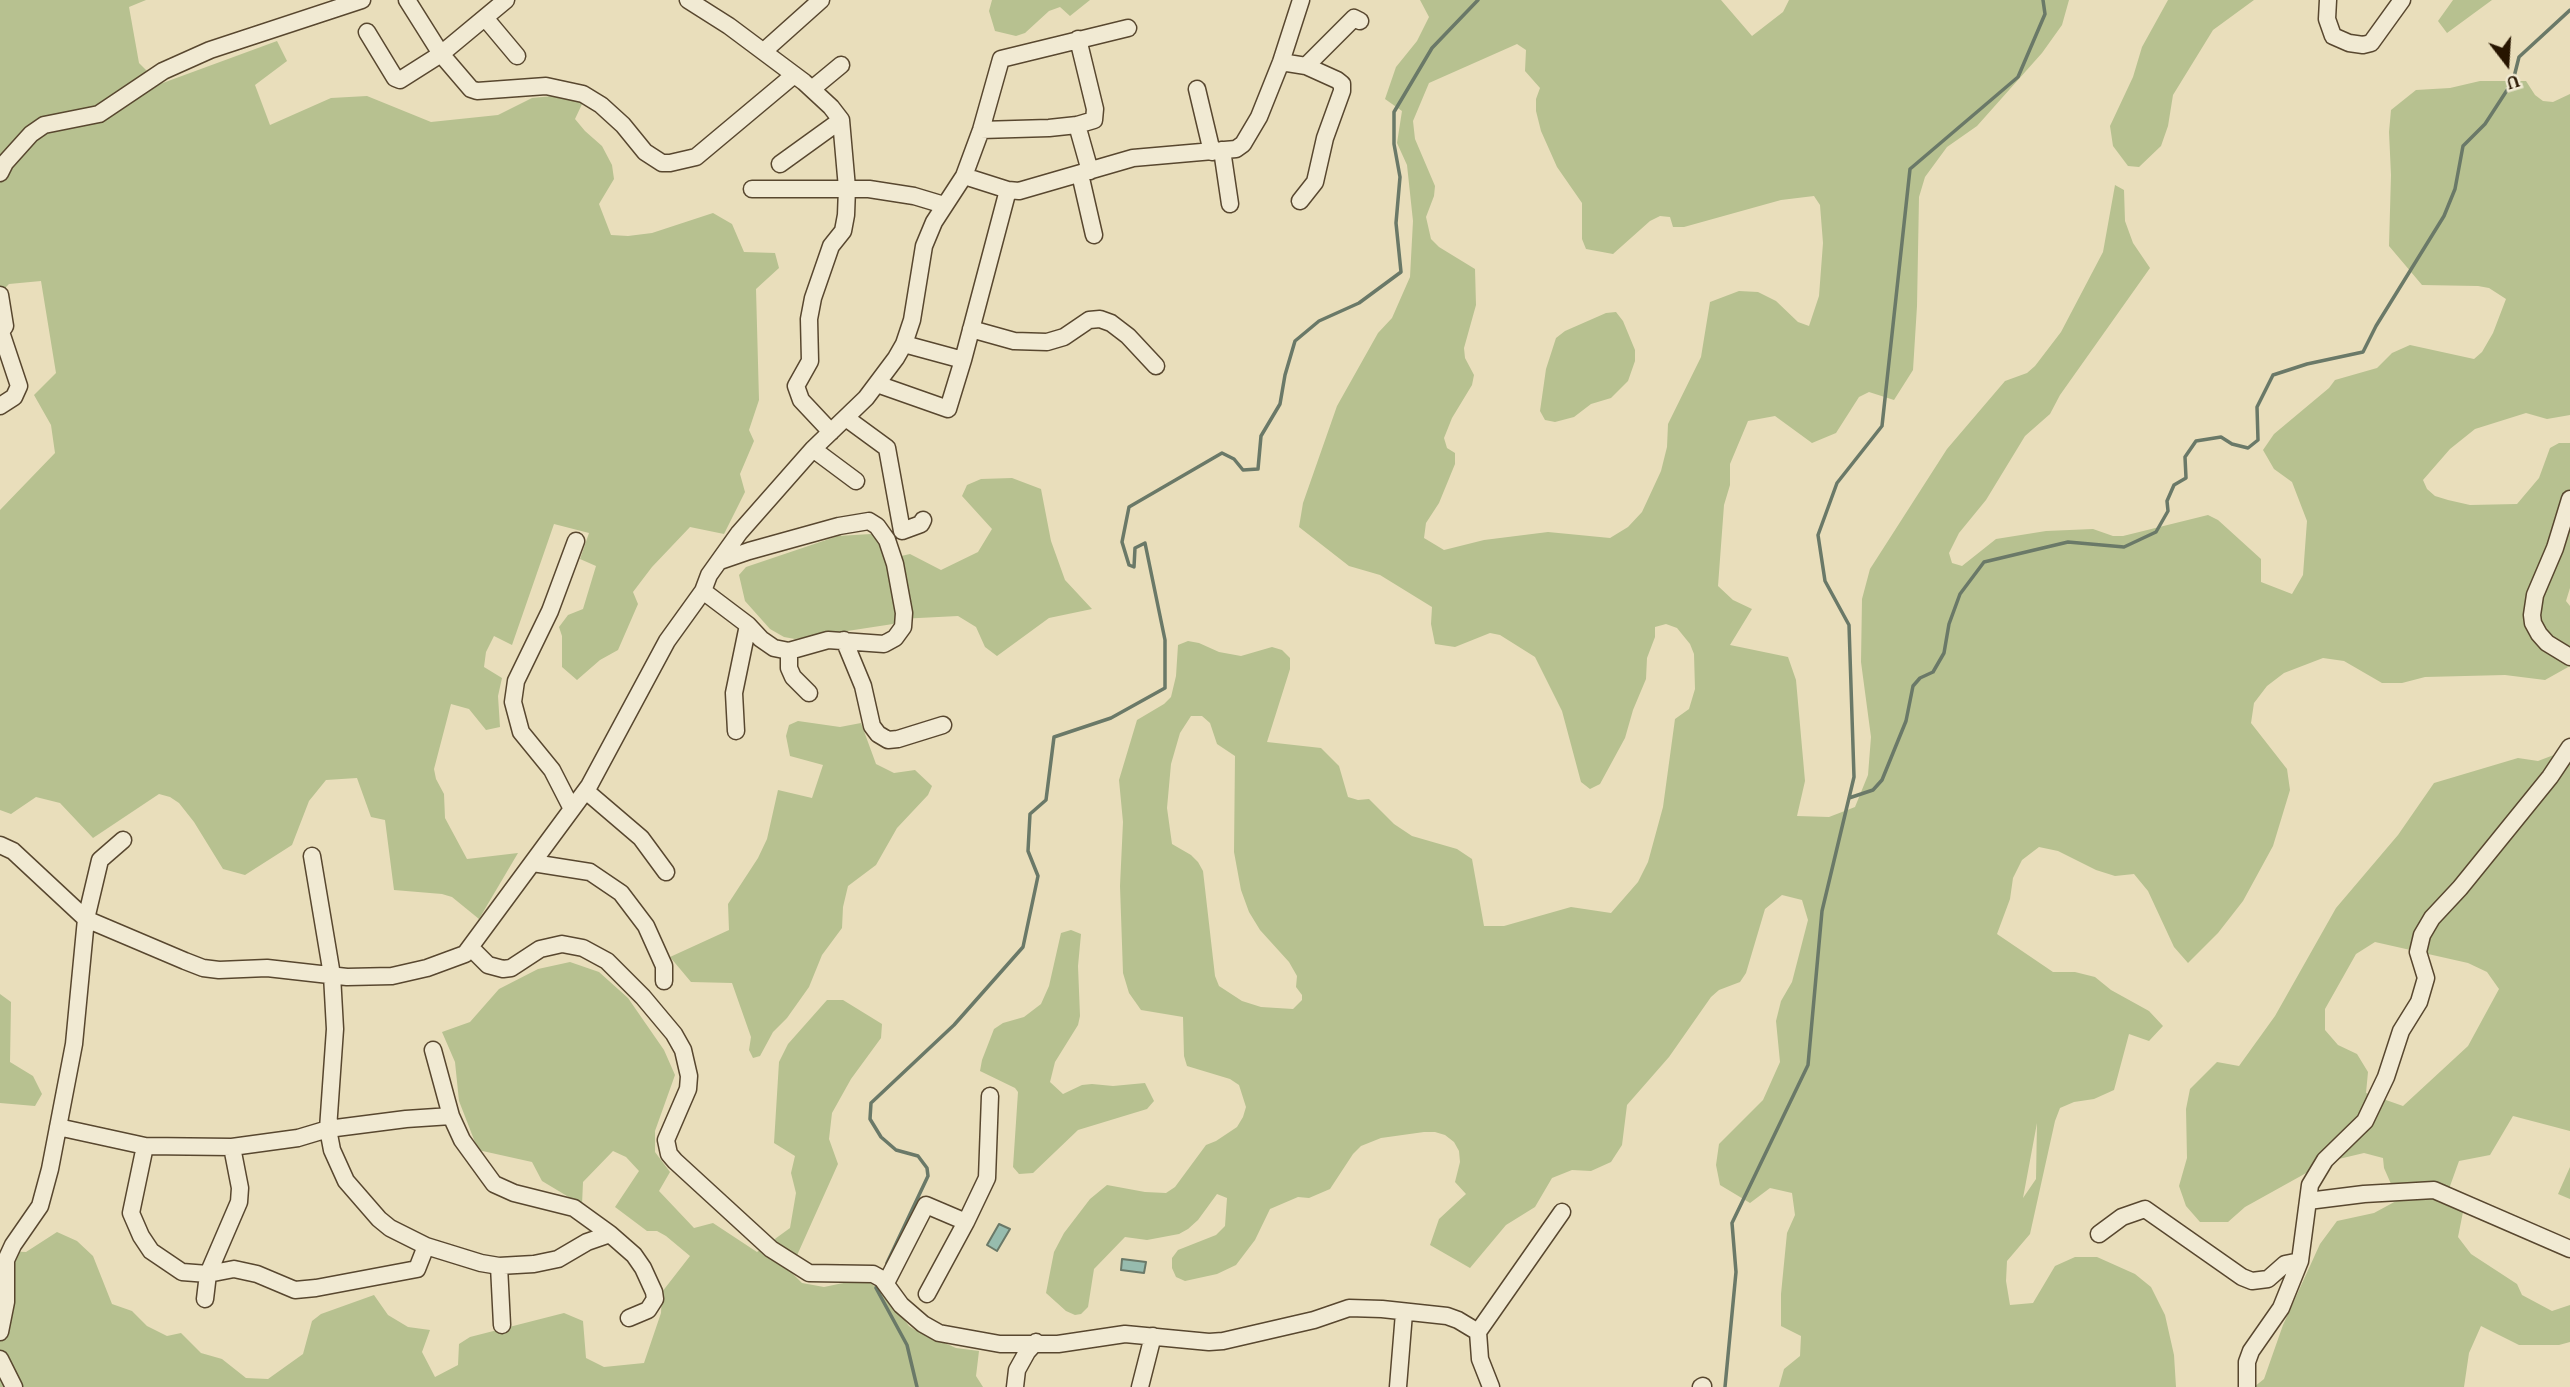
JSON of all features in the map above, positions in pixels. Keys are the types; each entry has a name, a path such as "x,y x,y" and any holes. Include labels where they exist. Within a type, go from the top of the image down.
{"street":[{"path":"0,173 5,163 44,125 99,114 163,71 210,50 362,0"},
{"path":"408,0 441,54 471,89 546,86 583,94 611,114 655,160 670,163 696,157 794,75"},
{"path":"367,32 395,78 400,80 441,54 506,0"},
{"path":"688,0 764,51 812,89 841,120 847,188 843,230 831,246 813,298 809,319 810,361 796,386 801,400 831,432"},
{"path":"764,51 821,0"},
{"path":"964,176 1018,191 1133,158 1236,149 1243,144 1259,117 1281,62 1301,0"},
{"path":"2328,0 2327,19 2333,36 2349,43 2363,45 2371,43 2402,0"},
{"path":"1306,66 1354,18 1360,21"},
{"path":"486,19 517,56"},
{"path":"0,845 13,851 86,919 204,968 267,968 332,975 391,976 446,962 471,948 586,790 604,761 647,674 703,591 709,575 760,507 877,384 904,344 912,320 924,246 944,205 964,176 981,130 1001,59 1128,28"},
{"path":"981,130 1093,122 1095,118 1078,39"},
{"path":"1281,62 1306,66 1342,84 1315,182 1300,201"},
{"path":"812,89 841,65"},
{"path":"1197,89 1217,151 1230,204"},
{"path":"780,164 841,120"},
{"path":"1077,125 1094,235"},
{"path":"752,189 847,188 888,191 944,205"},
{"path":"877,384 946,414 1008,190"},
{"path":"0,295 5,318 5,326 1,332 19,386 14,397 0,406"},
{"path":"971,329 1014,341 1047,342 1064,337 1088,320 1100,319 1111,323 1128,336 1156,366"},
{"path":"904,344 963,360"},
{"path":"846,418 887,448 902,531"},
{"path":"813,449 856,481"},
{"path":"2570,499 2555,548 2535,595 2532,615 2533,624 2547,643 2570,657"},
{"path":"885,536 921,524 923,520"},
{"path":"703,591 748,625 768,645 789,651 828,640 884,644 895,638 903,627 904,613 895,565 885,536 869,521 860,521 720,561"},
{"path":"572,809 552,770 521,732 513,702 516,681 550,611 576,541"},
{"path":"736,731 734,693 748,625"},
{"path":"844,640 863,686 872,726 878,734 888,740 898,739 943,725"},
{"path":"789,651 789,668 793,677 809,693"},
{"path":"2246,1387 2247,1362 2251,1351 2281,1308 2300,1261 2310,1185 2325,1160 2365,1121 2386,1077 2401,1031 2419,1002 2426,978 2418,952 2422,935 2432,918 2460,888 2550,777 2570,747"},
{"path":"586,790 641,838 666,872"},
{"path":"0,1332 6,1303 6,1260 40,1206 58,1128 74,1044 86,919 100,860 123,839"},
{"path":"312,856 332,975 335,1029 328,1129 332,1150 346,1181 390,1228 426,1246 461,1258 499,1266 534,1264 558,1259 587,1242 610,1234"},
{"path":"533,863 590,872 621,893 646,926 664,966 664,981"},
{"path":"471,948 488,965 503,969 511,968 540,949 562,944 583,948 607,961 643,997 674,1034 683,1050 689,1076 688,1089 666,1140 666,1147 675,1161 771,1249 809,1273 880,1279 901,1305 923,1324 939,1333 1000,1344 1071,1342 1125,1334 1194,1342 1223,1341 1314,1320 1349,1308 1447,1316 1478,1332"},
{"path":"433,1050 451,1116 462,1140 494,1184 514,1193 574,1208 634,1255 643,1268 655,1298 648,1310 629,1318"},
{"path":"927,1294 967,1222 987,1178 990,1096"},
{"path":"58,1128 145,1146 232,1147 298,1138 328,1129 451,1116"},
{"path":"145,1146 131,1213 151,1251 182,1272 208,1274 234,1269 257,1274 295,1290 316,1288 417,1269 426,1246"},
{"path":"205,1299 208,1274 239,1202 240,1188 232,1147"},
{"path":"2308,1201 2364,1194 2434,1190 2570,1249"},
{"path":"880,1279 926,1205 967,1222"},
{"path":"2099,1234 2122,1217 2145,1209 2252,1282 2267,1279 2285,1264 2300,1261"},
{"path":"1491,1387 1480,1359 1478,1332 1562,1212"},
{"path":"499,1266 502,1325"},
{"path":"1398,1387 1404,1313"},
{"path":"1140,1387 1153,1336"},
{"path":"1015,1387 1017,1370 1036,1342"},
{"path":"0,1360 14,1387"}],"green space":[{"path":"0,0 146,0 129,7 139,63 160,84 277,41 287,61 255,85 270,125 331,98 367,96 431,122 498,115 532,98 564,95 583,102 575,119 602,146 612,165 614,179 599,204 611,235 652,233 713,213 732,224 744,252 775,253 779,268 756,289 759,400 749,430 754,441 740,474 745,492 724,534 690,527 652,567 633,592 638,604 618,650 600,660 577,680 562,667 562,636 559,627 568,615 583,609 596,566 580,559 589,533 554,524 512,645 494,636 486,652 484,667 502,678 498,696 500,727 486,730 469,709 451,704 434,769 444,794 445,818 467,859 518,853 479,919 452,897 394,890 385,820 371,817 357,778 326,780 309,801 292,845 245,875 223,869 179,803 159,794 93,838 60,803 36,797 11,814 0,810 0,510 55,453 51,425 34,395 56,373 41,281 9,284 0,293"},
{"path":"992,0 1090,0 1070,16 1060,7 1049,11 1025,33 1016,36 995,31 989,11"},
{"path":"1420,0 1721,0 1752,36 1783,12 1789,0 2069,0 2062,25 2042,53 1977,126 1947,147 1925,177 1919,197 1913,370 1894,400 1869,392 1859,397 1836,433 1812,443 1775,416 1748,421 1730,464 1718,586 1733,600 1752,609 1730,645 1788,657 1796,680 1805,781 1797,816 1829,817 1855,807 1868,775 1871,737 1861,662 1862,599 1870,569 1947,449 2005,381 2027,373 2035,366 2061,332 2103,252 2115,185 2124,190 2125,221 2133,243 2150,268 2060,395 2050,414 2025,436 1986,500 1959,533 1949,553 1952,563 1962,566 1996,539 2046,531 2093,529 2113,536 2123,536 2208,515 2218,520 2261,559 2261,582 2292,594 2303,575 2307,521 2292,482 2274,469 2263,450 2274,434 2335,380 2377,368 2392,353 2410,345 2474,359 2482,352 2493,333 2506,299 2489,288 2478,286 2422,285 2389,246 2391,110 2416,90 2450,88 2480,81 2526,81 2535,95 2543,101 2553,102 2570,94 2570,415 2547,419 2526,413 2475,429 2450,449 2423,480 2427,489 2435,496 2448,500 2470,505 2517,504 2539,478 2550,448 2559,443 2570,443 2570,588 2566,601 2570,606 2570,666 2545,680 2505,675 2425,677 2402,683 2382,683 2344,661 2323,658 2284,673 2267,686 2254,703 2251,723 2287,769 2290,790 2273,846 2243,901 2218,933 2188,963 2174,947 2148,891 2134,874 2115,876 2096,870 2058,851 2039,847 2022,860 2013,878 2010,899 1997,934 2053,972 2075,972 2095,977 2111,990 2149,1011 2163,1026 2149,1041 2129,1034 2114,1090 2094,1099 2074,1102 2060,1108 2030,1234 2007,1261 2006,1281 2010,1305 2033,1303 2055,1266 2075,1257 2097,1257 2135,1274 2151,1287 2165,1315 2174,1355 2176,1387 1779,1387 1784,1369 1800,1356 1801,1336 1781,1326 1787,1233 1795,1215 1792,1193 1770,1188 1750,1203 1720,1185 1716,1165 1719,1144 1763,1100 1780,1062 1776,1021 1781,1001 1792,982 1808,920 1802,900 1782,895 1765,909 1746,973 1740,982 1719,990 1711,997 1669,1057 1627,1105 1622,1145 1611,1162 1591,1171 1572,1170 1552,1178 1535,1207 1506,1225 1470,1268 1430,1245 1439,1219 1466,1194 1455,1182 1460,1162 1459,1151 1454,1142 1445,1135 1424,1132 1381,1138 1361,1146 1330,1189 1309,1198 1298,1197 1270,1209 1255,1240 1236,1265 1217,1274 1185,1281 1176,1277 1172,1258 1178,1250 1216,1235 1225,1226 1227,1198 1217,1194 1198,1220 1179,1234 1147,1240 1125,1237 1094,1269 1088,1307 1081,1314 1075,1315 1066,1311 1046,1293 1054,1252 1064,1233 1090,1199 1107,1185 1166,1193 1175,1187 1206,1145 1237,1127 1246,1107 1239,1085 1230,1079 1187,1066 1184,1056 1183,1017 1141,1010 1129,993 1123,973 1120,886 1123,822 1119,780 1137,720 1171,697 1176,676 1178,645 1188,641 1219,652 1241,656 1272,647 1282,650 1290,658 1290,669 1267,742 1321,748 1339,766 1348,797 1369,799 1394,824 1412,836 1457,849 1472,859 1484,926 1504,926 1571,907 1611,913 1638,882 1648,862 1663,807 1675,719 1689,709 1695,689 1694,654 1690,644 1677,628 1666,624 1655,627 1655,637 1647,658 1646,679 1625,738 1600,784 1590,789 1581,782 1562,711 1535,657 1500,635 1490,633 1455,647 1435,644 1431,624 1432,607 1380,575 1349,566 1299,527 1303,503 1337,406 1378,333 1392,318 1410,277 1413,221 1407,165 1397,143 1402,111 1385,99 1396,67 1417,41 1429,17","holes":["1517,44 1526,50 1525,71 1540,88 1536,111 1541,131 1557,167 1582,203 1582,239 1586,249 1613,254 1650,221 1660,216 1670,217 1673,227 1684,227 1781,200 1814,196 1820,205 1823,243 1819,296 1809,326 1798,322 1776,301 1758,292 1739,291 1710,302 1701,357 1668,424 1667,447 1661,471 1642,512 1628,527 1610,538 1548,532 1484,540 1444,550 1424,538 1426,523 1439,503 1455,464 1455,453 1447,448 1444,438 1452,418 1472,385 1474,375 1465,358 1464,348 1476,305 1475,269 1439,247 1431,239 1426,217 1435,186 1415,139 1413,121 1429,83","1191,716 1202,716 1210,723 1217,744 1235,756 1234,852 1241,890 1249,912 1260,930 1289,962 1297,976 1296,987 1302,1000 1293,1009 1261,1007 1242,1001 1219,986 1215,976 1203,871 1191,855 1172,844 1167,808 1171,764 1180,733","2037,1123 2036,1179 2023,1198"]},
{"path":"2168,0 2254,0 2213,30 2173,95 2168,126 2161,146 2139,167 2128,166 2113,146 2110,126 2133,77 2142,47"},
{"path":"2453,0 2492,0 2447,33 2438,21"},
{"path":"1616,312 1623,321 1635,350 1635,361 1628,381 1611,398 1591,404 1574,417 1555,422 1545,420 1540,411 1546,369 1556,338 1565,331 1606,313"},
{"path":"1012,478 1041,489 1051,541 1065,580 1092,609 1049,618 997,656 985,647 976,627 958,616 899,619 893,624 795,639 784,637 770,629 745,601 739,575 746,567 838,536 871,534 882,539 888,559 910,554 941,570 978,552 992,529 962,496 967,485 981,479"},
{"path":"798,721 840,727 861,723 876,764 894,773 915,770 932,786 928,795 897,828 876,865 848,886 842,928 822,955 809,987 787,1018 773,1032 760,1056 753,1058 749,1050 751,1037 732,983 691,982 670,957 729,930 728,904 767,839 778,790 812,798 823,765 790,756 786,736 789,725"},
{"path":"2570,746 2570,1131 2513,1116 2490,1155 2459,1161 2445,1200 2464,1207 2458,1237 2471,1254 2517,1284 2522,1295 2552,1311 2570,1305 2570,1342 2559,1345 2519,1345 2481,1326 2469,1353 2464,1387 2254,1387 2264,1379 2283,1325 2320,1244 2337,1221 2374,1213 2398,1200 2384,1168 2383,1158 2364,1153 2326,1162 2245,1207 2228,1222 2200,1222 2186,1206 2179,1186 2187,1158 2186,1109 2190,1089 2217,1062 2239,1066 2275,1016 2336,908 2398,835 2434,783 2518,758 2538,761","holes":["2375,942 2468,963 2487,972 2499,989 2468,1046 2403,1106 2366,1093 2368,1072 2357,1054 2338,1045 2325,1030 2325,1009 2356,954"]},
{"path":"1071,930 1081,934 1078,966 1080,1016 1078,1025 1055,1062 1050,1082 1063,1094 1082,1085 1145,1083 1154,1101 1147,1109 1078,1130 1033,1173 1019,1174 1013,1167 1018,1092 980,1071 982,1060 994,1029 1003,1023 1024,1017 1041,1004 1049,986 1061,933"},
{"path":"570,962 599,972 628,998 664,1050 675,1075 655,1131 655,1152 670,1172 659,1191 694,1228 713,1223 757,1252 790,1228 796,1193 791,1173 795,1156 774,1143 779,1062 788,1044 827,1000 843,1000 882,1024 881,1038 851,1079 832,1113 829,1139 838,1164 790,1271 802,1283 824,1287 848,1282 869,1282 885,1294 915,1330 956,1348 979,1351 976,1376 983,1387 0,1387 0,1251 26,1252 57,1232 77,1241 93,1256 112,1304 132,1311 147,1326 167,1336 181,1333 201,1353 222,1359 246,1378 268,1379 303,1354 312,1321 321,1314 374,1295 388,1315 408,1327 430,1330 422,1352 435,1377 458,1365 459,1344 470,1337 564,1313 583,1321 586,1358 604,1367 644,1363 661,1313 662,1292 690,1256 666,1236 657,1231 647,1231 615,1207 639,1171 626,1157 613,1151 583,1182 582,1205 542,1181 532,1162 478,1150 459,1101 455,1062 442,1032 470,1022 499,989 538,969"},
{"path":"0,994 11,1002 10,1062 33,1076 42,1094 35,1106 0,1103"},
{"path":"2570,1167 2570,1199 2558,1194"}],"shaded area":[{"path":"999,1224 1010,1229 997,1251 987,1245"},
{"path":"1122,1259 1146,1262 1144,1273 1121,1270"}],"waterway":[{"path":"887,1263 928,1176 927,1168 918,1156 896,1150 881,1137 870,1119 871,1103 954,1025 1023,947 1038,876 1028,851 1030,814 1046,800 1054,737 1111,718 1165,688 1165,640 1145,543 1135,548 1134,567 1129,565 1122,542 1129,507 1222,453 1234,459 1243,470 1258,469 1261,436 1280,404 1295,341 1319,321 1359,303 1401,272 1396,223 1400,177 1394,144 1394,112 1432,48 1478,0"},
{"path":"1725,1387 1736,1272 1732,1223 1808,1065 1822,911 1854,777 1849,625 1825,581 1818,535 1837,483 1882,426 1910,169 2018,77 2045,14 2043,0"},
{"path":"1849,798 1873,790 1882,780 1906,721 1913,686 1920,678 1933,672 1944,653 1949,624 1960,594 1984,562 2068,542 2124,547 2156,532 2168,511 2167,501 2174,485 2186,478 2185,457 2196,441 2221,437 2232,444 2248,448 2258,440 2257,407 2273,375 2307,364 2363,352 2376,326 2444,216 2455,189 2463,146 2485,124 2513,81 2519,57 2570,10"},
{"path":"878,1283 876,1288 907,1345 917,1387"}]}
